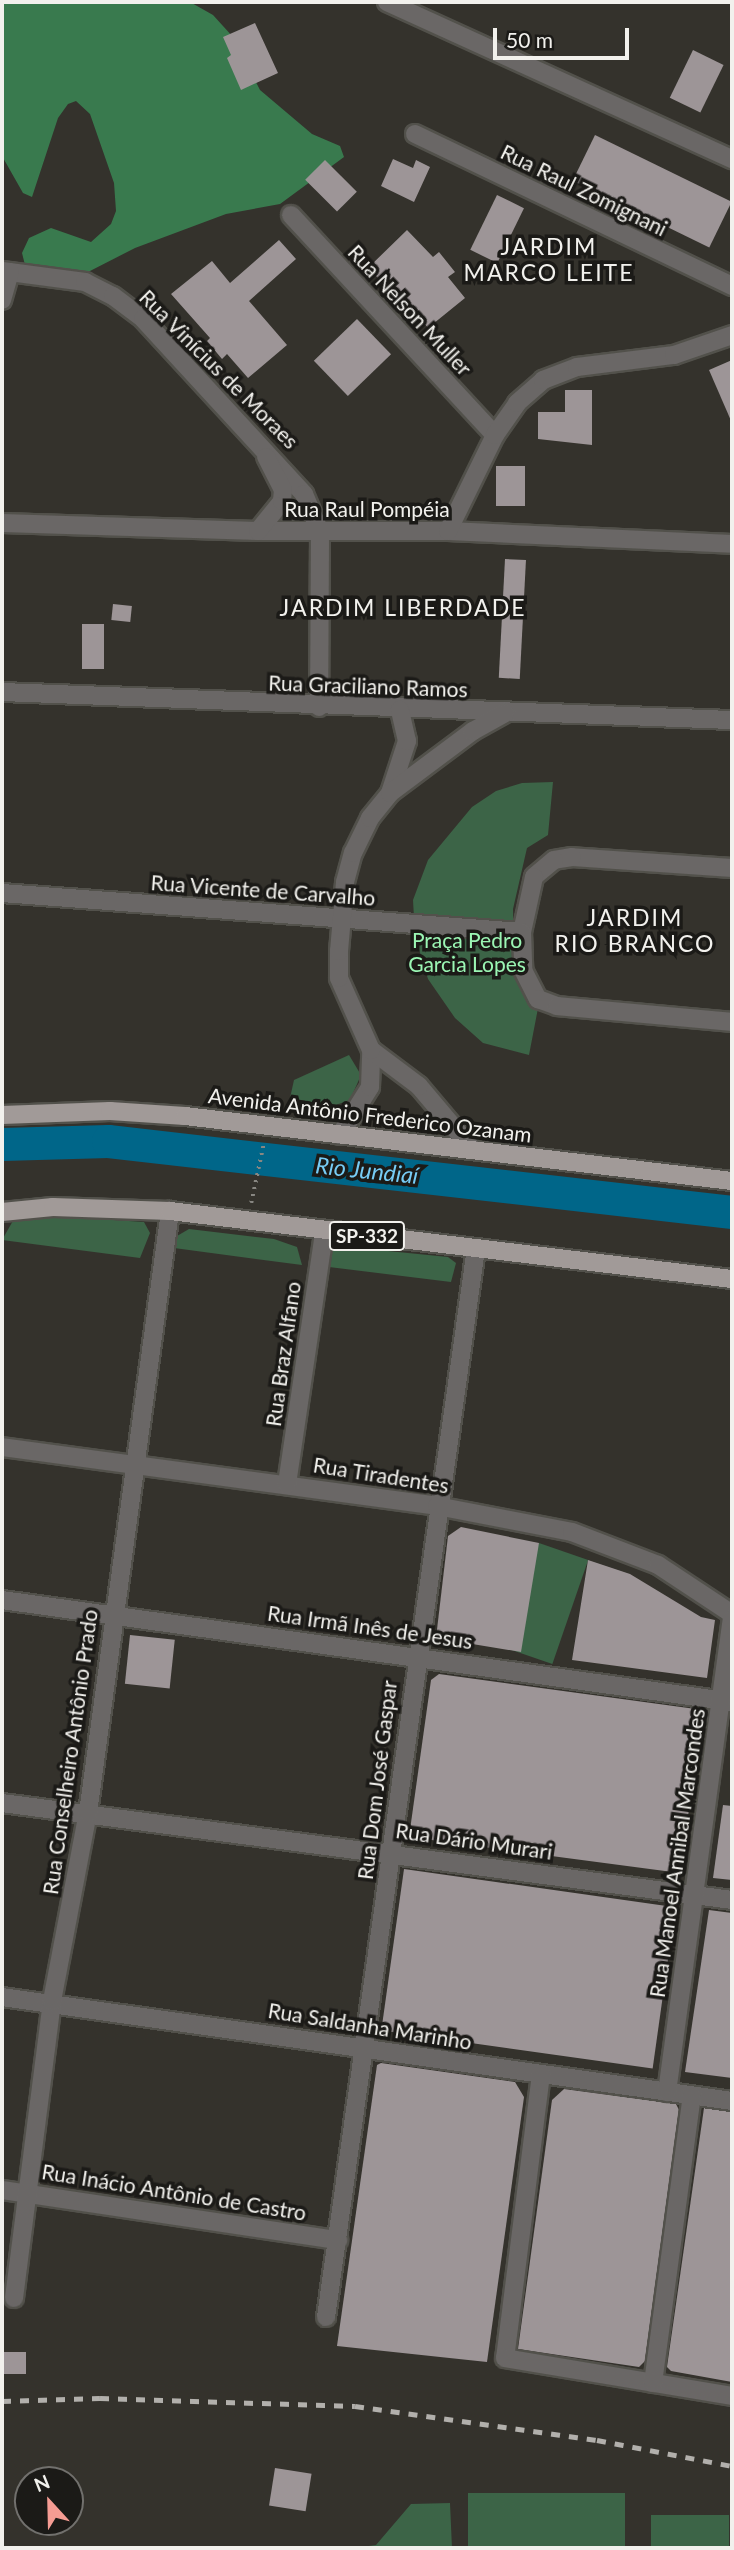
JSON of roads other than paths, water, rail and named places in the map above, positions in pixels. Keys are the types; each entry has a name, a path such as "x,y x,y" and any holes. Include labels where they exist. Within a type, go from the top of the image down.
{"main road":[{"name":"Avenida Antônio Frederico Ozanam","path":"2,1115 110,1111 732,1181"},
{"name":"SP-332","path":"2,1212 53,1207 170,1211 732,1279"}],"street":[{"path":"387,2 732,159"},
{"name":"Rua Raul Zomignani","path":"415,134 732,286"},
{"name":"Rua Nelson Muller","path":"291,215 495,435"},
{"path":"2,300 6,272"},
{"name":"Rua Vinícius de Moraes","path":"6,272 85,282 113,296 143,319 257,439 304,494 320,532"},
{"path":"448,531 495,435 517,402 543,380 577,367 674,355 732,335"},
{"path":"257,439 283,490 278,511 258,531"},
{"name":"Rua Raul Pompéia","path":"2,523 258,531 448,531 732,544"},
{"path":"319,707 320,532"},
{"name":"Rua Graciliano Ramos","path":"2,692 319,707 732,720"},
{"path":"340,1135 370,1087 371,1050 339,978 341,919 352,853 390,793 407,741 400,710"},
{"path":"390,793 473,731 506,713"},
{"path":"732,868 572,857 554,860 534,877 522,932 523,970 528,987 538,999 557,1006 732,1021"},
{"name":"Rua Vicente de Carvalho","path":"2,893 522,932"},
{"path":"371,1050 419,1086 473,1150"},
{"name":"Rua Conselheiro Antônio Prado","path":"14,2298 52,2001 88,1813 133,1462 170,1211"},
{"name":"Rua Braz Alfano","path":"287,1484 324,1231"},
{"name":"Rua Dom José Gaspar","path":"326,2317 365,2048 437,1506 476,1248"},
{"name":"Rua Tiradentes","path":"7,1445 437,1506 584,1537 658,1564 732,1614"},
{"name":"Rua Irmã Inês de Jesus","path":"2,1600 726,1701"},
{"name":"Rua Manoel Annibal Marcondes","path":"667,2092 694,1894 726,1701 732,1620"},
{"name":"Rua Dário Murari","path":"2,1803 732,1900"},
{"name":"Rua Saldanha Marinho","path":"2,1997 52,2001 732,2101"},
{"path":"541,2074 504,2351 509,2362 732,2396"},
{"path":"653,2383 692,2096"},
{"name":"Rua Inácio Antônio de Castro","path":"2,2190 338,2240"}],"waterway":[{"name":"Rio Jundiaí","path":"2,1144 108,1141 732,1212"}],"railway":[{"path":"2,2401 100,2398 355,2406 597,2440 732,2466"}],"district":[{"name":"JARDIM MARCO LEITE","path":"549,259"},
{"name":"JARDIM LIBERDADE","path":"403,607"},
{"name":"JARDIM RIO BRANCO","path":"635,930"}],"park label":[{"name":"Praça Pedro Garcia Lopes","path":"467,952"}]}
